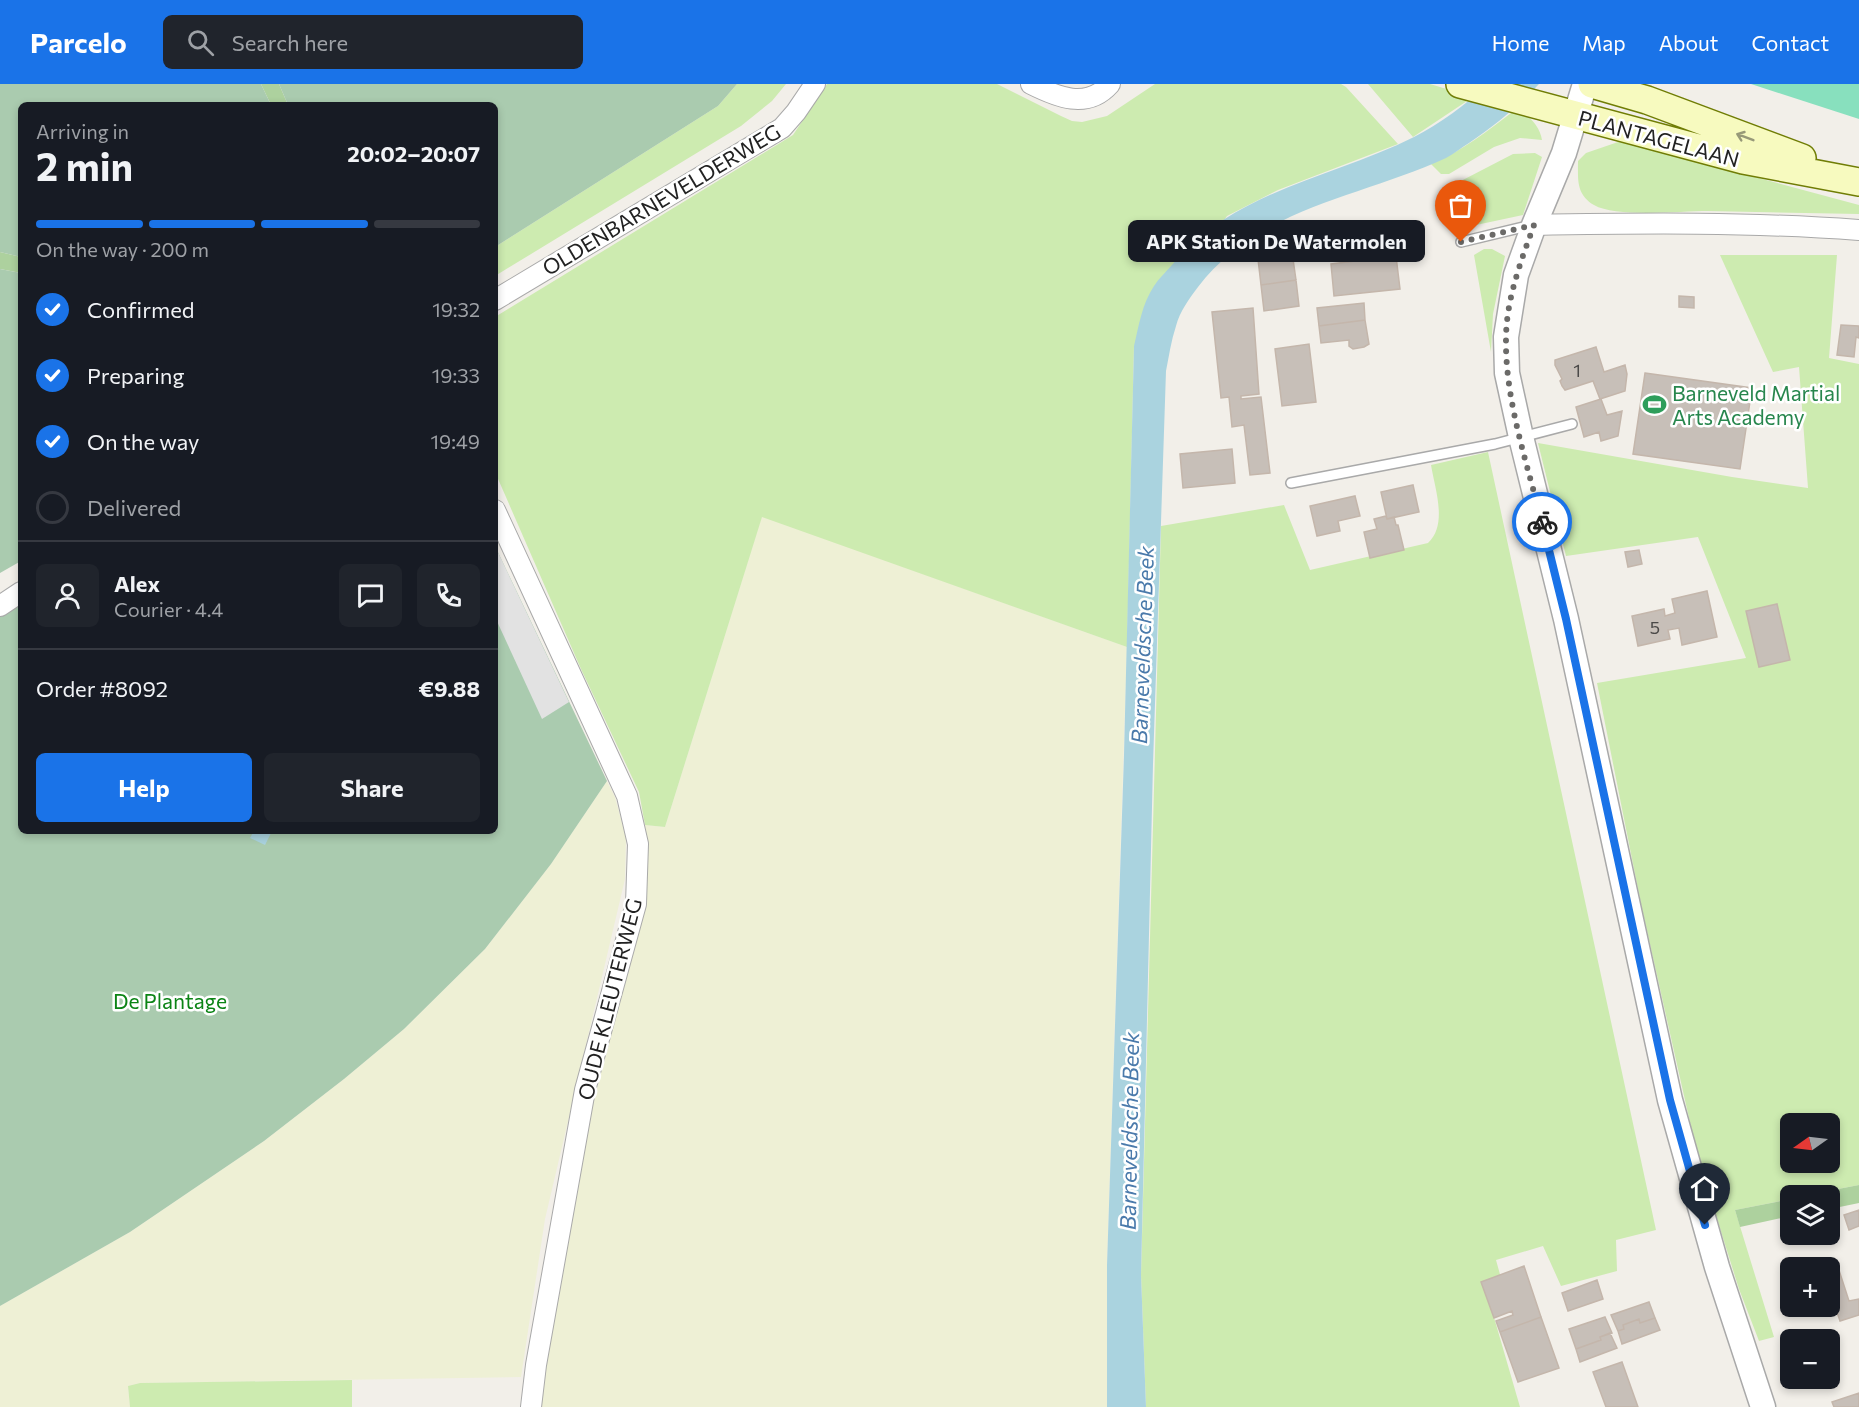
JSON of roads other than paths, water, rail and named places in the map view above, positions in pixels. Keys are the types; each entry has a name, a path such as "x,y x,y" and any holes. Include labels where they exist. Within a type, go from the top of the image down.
{"main road":[{"name":"PLANTAGELAAN","path":"1592,84 1647,100 1859,181"},
{"name":"PLANTAGELAAN","path":"1467,86 1743,160 1859,181"}],"street":[{"name":"OLDENBARNEVELDERWEG","path":"498,298 782,128 815,84"},
{"path":"1031,84 1071,100 1095,96 1110,84"},
{"path":"1585,84 1564,153 1516,275 1506,337 1507,373 1566,619 1670,1100 1717,1267 1763,1407"},
{"path":"1534,225 1803,226 1859,230"},
{"name":"OUDE KLEUTERWEG","path":"498,516 627,796 638,844 636,904 585,1090 538,1354 531,1407"},
{"path":"0,606 18,594"}],"lane":[{"path":"1461,242 1534,225"},
{"path":"1291,483 1495,444 1572,424"}],"water":[{"name":"Barneveldsche Beek","path":"1488,84 1539,84 1497,122 1446,158 1313,207 1281,221 1251,239 1223,260 1198,287 1182,310 1174,332 1166,371 1153,764 1141,1275 1146,1407 1107,1407 1107,1265 1124,755 1134,346 1141,315 1150,293 1160,278 1197,239 1225,219 1286,188 1414,137 1452,113"},
{"path":"252,834 270,834 265,845 250,838"}],"place":[{"name":"APK Station De Watermolen","path":"1461,242"},
{"name":"Barneveld Martial Arts Academy","path":"1654,404"}],"park label":[{"name":"De Plantage","path":"170,1000"}]}
